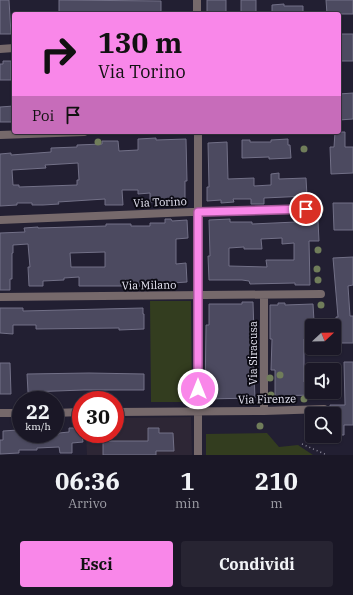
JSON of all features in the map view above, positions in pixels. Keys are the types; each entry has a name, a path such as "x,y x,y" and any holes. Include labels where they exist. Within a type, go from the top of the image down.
{"street":[{"path":"196,12 197,0"},
{"path":"0,49 12,48"},
{"path":"0,135 28,134"},
{"path":"198,134 198,455"},
{"name":"Via Torino","path":"0,220 320,209"},
{"name":"Via Milano","path":"0,297 322,294"},
{"name":"Via Siracusa","path":"264,295 264,411"},
{"name":"Via Firenze","path":"124,412 305,410"},
{"path":"0,413 12,413"}],"path":[{"path":"302,444 327,455"}],"shaded area":[{"path":"191,417 192,455 87,455 86,443 124,443 124,418"}],"green space":[{"path":"150,301 191,301 192,402 151,402"},
{"path":"267,433 279,447 298,445 313,455 206,455 206,434"}],"building":[{"path":"0,0 9,0 11,34 0,34"},
{"path":"59,0 161,1 161,12 59,12"},
{"path":"207,0 226,0 226,12 207,12"},
{"path":"241,0 256,0 256,12 241,12"},
{"path":"326,0 353,0 353,14 327,12"},
{"path":"284,4 284,6 303,6 303,12 272,12 272,5"},
{"path":"341,34 353,34 353,61 341,61"},
{"path":"3,61 11,61 11,80 0,80 0,64 3,64"},
{"path":"353,93 353,119 341,120 341,94"},
{"path":"12,106 12,122 0,122 0,107"},
{"path":"345,132 345,147 353,147 353,173 331,174 330,147 334,147 335,134"},
{"path":"138,139 186,139 187,181 185,181 185,202 176,203 176,205 169,205 169,201 150,202 150,193 138,194 138,190 122,190 123,205 105,205 105,199 58,202 59,204 32,205 32,203 17,203 17,205 0,206 0,154 11,153 11,155 51,152 51,148 102,144 102,141 118,141 119,151 138,150","holes":["78,163 79,180 77,180 77,185 19,187 19,185 13,185 12,170 46,168 45,165"]},
{"path":"288,139 291,158 242,158 242,140 250,140 250,142 271,142 271,140"},
{"path":"227,142 228,179 254,178 254,186 271,185 271,174 279,173 279,179 306,178 307,196 264,198 264,204 251,204 251,199 233,199 234,202 221,203 221,200 207,201 207,187 209,187 208,143"},
{"path":"333,203 353,203 353,230 334,230"},
{"path":"165,219 171,219 172,221 187,220 188,238 176,239 176,264 186,263 187,282 158,284 158,286 79,286 79,277 64,278 64,280 43,281 43,286 29,286 28,267 30,267 28,244 13,245 12,279 10,279 10,290 0,290 0,233 25,232 24,228 38,227 106,226 106,224 150,226 150,223 165,223","holes":["105,252 105,267 71,267 70,253"]},
{"path":"230,219 230,222 252,222 252,224 318,221 319,241 309,241 310,285 295,285 295,283 250,284 249,281 242,280 209,280 209,220","holes":["282,238 282,244 294,243 294,260 266,260 267,267 229,266 229,248 244,247 244,249 262,249 261,239"]},
{"path":"353,257 353,285 348,286 350,316 353,316 353,343 341,343 341,319 336,319 336,317 338,317 333,258"},
{"path":"242,302 253,302 254,334 251,334 251,350 253,350 255,398 205,399 206,325 209,325 209,304 242,304"},
{"path":"278,303 285,303 285,305 313,304 314,319 305,319 305,395 275,396 275,370 271,370 272,339 270,339 270,305 278,305"},
{"path":"0,308 23,308 23,311 143,308 144,329 36,329 36,325 13,325 13,334 0,333"},
{"path":"344,362 353,362 353,425 344,425 344,435 341,435 341,407 330,407 330,405 345,405"},
{"path":"0,363 10,363 11,394 0,394"},
{"path":"27,374 144,374 144,390 28,391"},
{"path":"69,428 72,428 72,453 60,453 59,447 37,448 37,450 19,450 19,453 0,454 0,440 3,440 3,431 12,430 12,443 64,443 64,432 69,432"},
{"path":"148,428 159,428 159,433 173,433 174,451 156,451 156,455 103,455 103,443 148,441"}],"route":[{"path":"198,389 198,212 306,209"}]}
